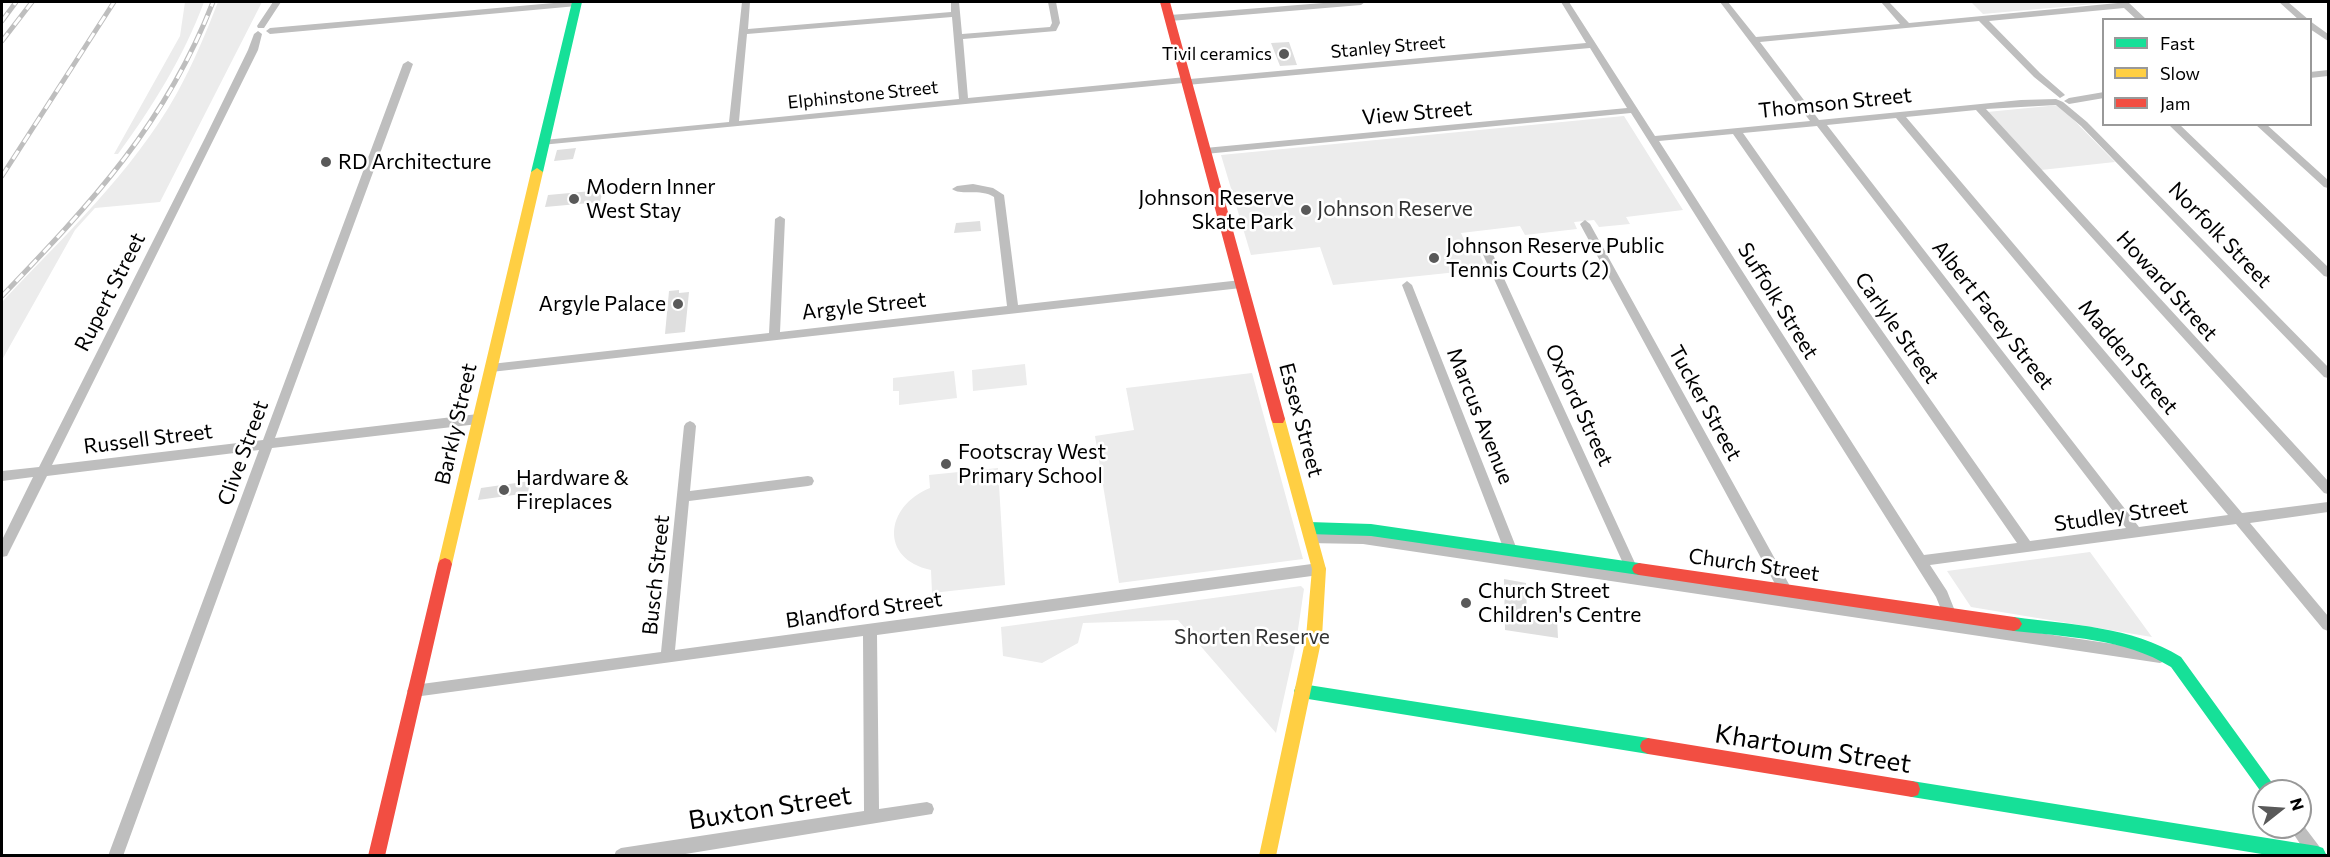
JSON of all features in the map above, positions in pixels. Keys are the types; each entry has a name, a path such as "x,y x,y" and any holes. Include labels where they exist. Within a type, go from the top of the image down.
{"street":[{"path":"266,29 577,2"},
{"name":"Barkly Street","path":"375,855 577,2"},
{"path":"734,124 746,2"},
{"path":"955,2 964,102"},
{"path":"958,37 1053,29 1056,23 1052,2"},
{"name":"Essex Street","path":"1165,2 1319,569 1317,615 1267,855"},
{"path":"1170,18 1361,2"},
{"name":"Suffolk Street","path":"1564,2 1942,595 1952,620"},
{"name":"Albert Facey Street","path":"1724,2 2136,532"},
{"path":"1885,2 1906,25"},
{"path":"2283,2 2303,18"},
{"path":"1753,40 2125,3 2141,18"},
{"name":"Rupert Street","path":"2,552 253,50 266,29 275,6"},
{"path":"743,33 956,14"},
{"name":"Norfolk Street","path":"1981,18 2328,374"},
{"path":"2312,26 2328,38"},
{"name":"Stanley Street","path":"1186,81 1592,45"},
{"name":"Clive Street","path":"115,855 408,64"},
{"path":"2312,75 2328,73"},
{"name":"Elphinstone Street","path":"544,143 1186,81"},
{"name":"Thomson Street","path":"1652,140 2101,95"},
{"name":"Howard Street","path":"1977,107 2328,489"},
{"name":"View Street","path":"1205,151 1633,110"},
{"name":"Madden Street","path":"1899,115 2328,625"},
{"path":"2175,126 2328,273"},
{"path":"2262,126 2328,186"},
{"name":"Carlyle Street","path":"1736,131 2027,547"},
{"path":"957,189 976,187 993,191 999,195 1013,309"},
{"path":"774,336 780,219"},
{"name":"Tucker Street","path":"1585,224 1788,596"},
{"name":"Oxford Street","path":"1485,248 1634,574"},
{"name":"Argyle Street","path":"491,368 1241,284"},
{"name":"Marcus Avenue","path":"1407,285 1514,556"},
{"name":"Russell Street","path":"2,476 478,419"},
{"name":"Busch Street","path":"667,657 690,426"},
{"name":"Busch Street","path":"684,497 808,481"},
{"name":"Studley Street","path":"1919,561 2328,507"},
{"name":"Church Street","path":"1310,534 1351,528 1634,574 1952,620 2132,641 2169,655 2180,670"},
{"name":"Blandford Street","path":"414,691 1319,569"},
{"path":"870,630 872,817"},
{"path":"2180,670 2261,779"},
{"name":"Khartoum Street","path":"1302,692 2318,855"},
{"name":"Buxton Street","path":"621,855 927,809"},
{"path":"2306,839 2318,855"}],"green space":[{"path":"185,2 204,2 187,43 143,118 118,154 114,154 180,36"},
{"path":"218,2 262,2 160,202 95,208 75,230 2,360 2,302 96,203 140,150 183,82"},
{"path":"1971,2 2116,2 1983,14"},
{"path":"2059,105 2115,162 2041,170 1987,112"},
{"name":"Johnson Reserve","path":"1624,116 1683,210 1626,217 1630,224 1599,227 1594,220 1574,222 1577,229 1525,235 1520,226 1461,233 1468,249 1477,248 1486,269 1333,285 1320,247 1251,255 1221,155"},
{"path":"1025,364 1027,385 973,391 972,370"},
{"path":"954,371 957,398 899,405 899,391 893,391 893,378"},
{"path":"1252,373 1303,559 1119,583 1095,436 1134,430 1126,388"},
{"path":"998,468 1005,585 932,593 931,570 914,564 903,555 896,544 894,532 897,519 904,507 915,496 930,488 929,475"},
{"path":"2090,552 2152,637 1971,607 1947,571"},
{"name":"Shorten Reserve","path":"1301,586 1304,589 1296,643 1276,733 1178,620 1083,623 1078,643 1042,663 1003,656 1001,627"}],"building":[{"name":"Tivil ceramics","path":"1289,42 1297,65 1280,66 1271,43"},
{"path":"576,148 573,159 554,161 557,150"},
{"name":"Modern Inner West Stay","path":"603,190 600,202 545,207 548,195"},
{"path":"980,221 981,231 954,233 956,223"},
{"name":"Argyle Palace","path":"679,290 679,293 689,292 685,332 665,334 669,291"},
{"name":"Hardware & Fireplaces","path":"530,481 528,493 478,500 481,488"},
{"path":"1504,579 1526,583 1527,614 1557,618 1558,638 1505,630"}],"railway":[{"path":"2,21 16,2"},
{"path":"2,41 32,2"},
{"path":"2,176 114,2"},
{"path":"2,296 96,194 149,124 194,46 213,2"}],"traffic: fast":[{"path":"537,172 577,2"},
{"path":"1309,528 1371,530 1639,569"},
{"path":"2014,624 2077,631 2121,639 2160,652 2176,662 2261,779"},
{"path":"1302,691 1648,746"},
{"path":"1912,789 2317,854"}],"traffic: slow":[{"path":"445,564 537,172"},
{"path":"1267,856 1314,637 1319,569 1278,419"}],"traffic: jam":[{"path":"1165,2 1278,419"},
{"path":"376,856 445,564"},
{"path":"1639,569 2014,624"},
{"path":"1648,746 1912,789"}],"place":[{"name":"Tivil ceramics","path":"1284,54"},
{"name":"RD Architecture","path":"326,162"},
{"name":"Modern Inner West Stay","path":"574,199"},
{"name":"Johnson Reserve Skate Park","path":"1306,210"},
{"name":"Johnson Reserve Public Tennis Courts (2)","path":"1434,258"},
{"name":"Argyle Palace","path":"678,304"},
{"name":"Footscray West Primary School","path":"946,464"},
{"name":"Hardware & Fireplaces","path":"504,490"},
{"name":"Church Street Children's Centre","path":"1466,603"}]}
